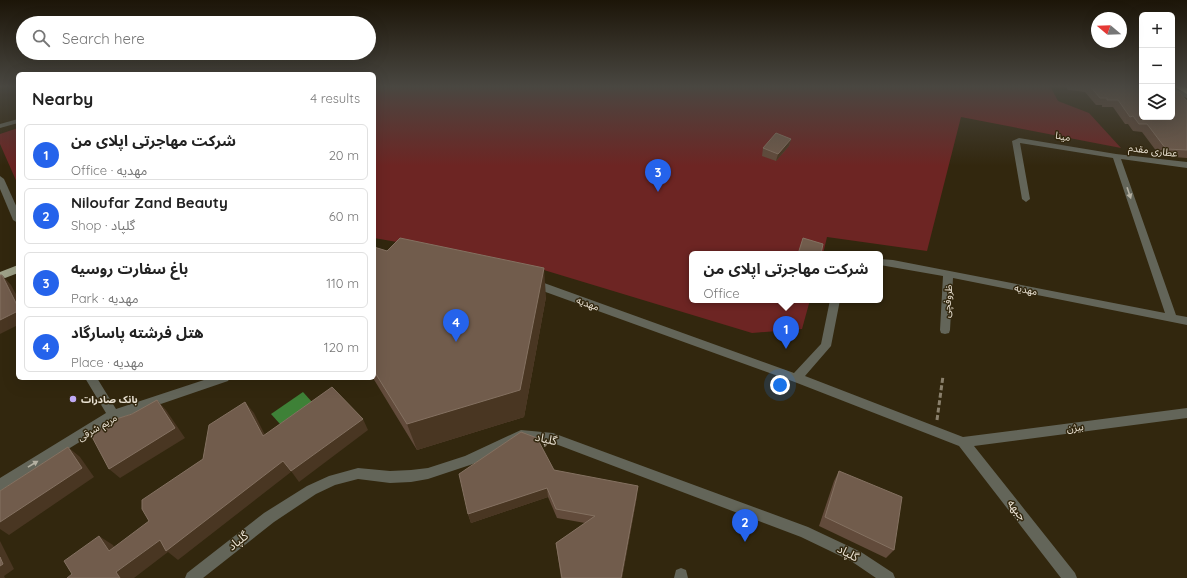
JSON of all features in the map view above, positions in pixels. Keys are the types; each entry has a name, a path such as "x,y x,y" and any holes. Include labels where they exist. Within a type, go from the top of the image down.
{"main road":[{"path":"0,276 16,270"}],"street":[{"path":"0,126 16,121"},
{"name":"مینا","path":"1026,199 1016,141 1023,140 1116,156"},
{"path":"1116,156 1172,318"},
{"name":"عطاری مقدم","path":"1116,156 1187,165"},
{"path":"0,179 16,215"},
{"name":"مهدیه","path":"883,262 948,273 1187,321"},
{"name":"ظروفچی","path":"945,330 948,273"},
{"name":"مهدیه","path":"526,281 796,378 936,430 963,442"},
{"path":"796,378 826,346 834,303"},
{"path":"93,380 113,416"},
{"name":"مریم شرقی","path":"0,485 113,416 218,380"},
{"name":"بیژن","path":"963,442 1187,413"},
{"name":"گلپاد","path":"192,578 267,518 308,492 326,484 354,474 401,477 431,473 472,458 521,435 529,435 552,438 802,531 855,556 888,578"},
{"name":"جبهه","path":"963,442 1070,578"}],"path":[{"path":"936,430 942,376"}],"shaded area":[{"path":"376,113 1089,113 1121,148 961,117 927,251 827,237 824,251 689,251 689,303 809,303 802,329 752,333 524,264 376,238"},
{"path":"16,129 16,180 0,144 0,134"},
{"path":"303,392 312,402 280,424 271,414"}],"building":[{"path":"1127,113 1139,113 1139,120 1175,120 1175,113 1187,113 1187,150 1166,149 1147,124 1139,124 1133,116 1130,117"},
{"path":"776,133 791,139 778,154 763,148"},
{"path":"400,238 544,268 520,390 407,424 376,374 376,248 387,251"},
{"path":"803,238 823,244 822,251 799,251"},
{"path":"0,275 2,275 16,303 16,312 0,320"},
{"path":"332,387 363,419 291,471 283,461 166,551 160,540 116,572 120,578 67,578 72,574 64,561 99,536 109,551 149,521 142,509 142,500 203,459 209,425 245,402 263,436"},
{"path":"157,400 175,428 109,469 91,435 105,427 110,421 132,414"},
{"path":"521,432 537,438 554,470 638,486 621,578 562,578 556,543 595,516 556,509 547,488 468,514 459,474"},
{"path":"68,447 82,468 0,522 0,491"},
{"path":"839,471 902,497 894,550 825,517"},
{"path":"0,557 3,564 0,566"}],"place":[{"name":"باغ سفارت روسیه","path":"658,192"},
{"name":"هتل فرشته پاسارگاد","path":"456,342"},
{"name":"شرکت مهاجرتی اپلای من","path":"786,349"},
{"name":"بانک صادرات","path":"73,399"},
{"name":"Niloufar Zand Beauty","path":"745,542"}]}
